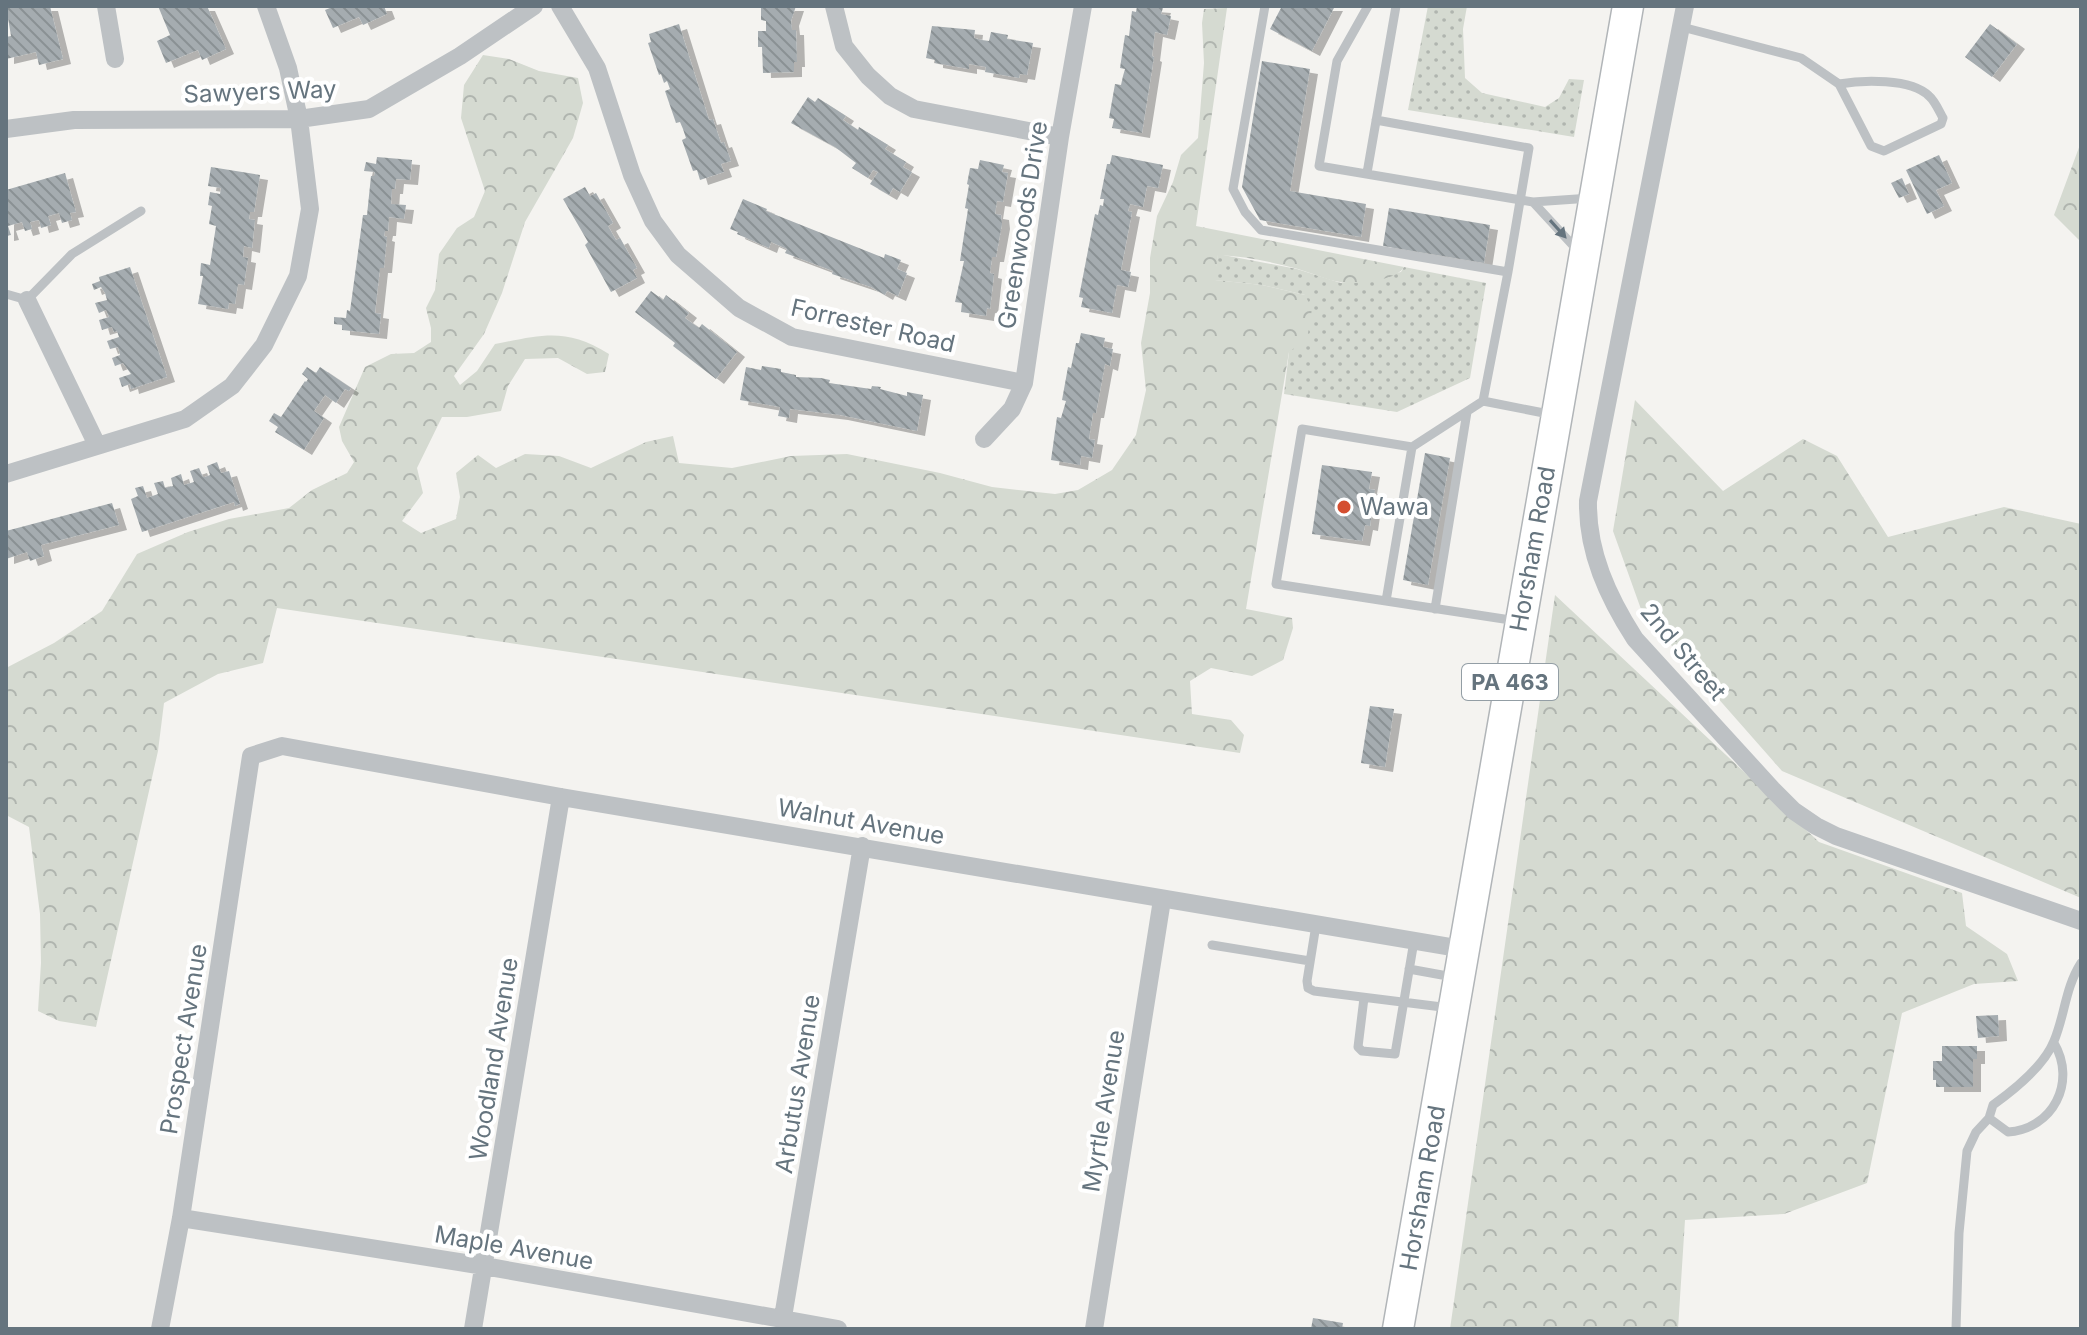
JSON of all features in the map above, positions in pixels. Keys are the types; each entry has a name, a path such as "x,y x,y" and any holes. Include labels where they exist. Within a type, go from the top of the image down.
{"main road":[{"name":"Horsham Road","path":"1398,1329 1628,6"}],"street":[{"path":"106,6 115,59"},
{"path":"6,474 185,419 232,386 264,345 298,276 310,209 299,119 288,68 266,6"},
{"name":"Sawyers Way","path":"6,129 74,120 299,119 369,109 460,56 534,6"},
{"name":"Forrester Road","path":"560,6 597,68 632,175 653,221 678,255 729,301 792,337 1024,383"},
{"path":"834,6 844,46 868,76 890,96 914,109 1060,137"},
{"name":"Greenwoods Drive","path":"984,439 1012,409 1024,383 1060,137 1083,6"},
{"name":"2nd Street","path":"1685,6 1588,501 1587,529 1594,556 1616,611 1635,639 1794,811 1836,836 2081,921"},
{"path":"27,300 97,445"},
{"name":"Walnut Avenue","path":"251,756 282,746 561,797 1414,941 1461,964"},
{"name":"Prospect Avenue","path":"160,1329 181,1218 251,756"},
{"name":"Woodland Avenue","path":"473,1329 561,797"},
{"name":"Arbutus Avenue","path":"782,1324 862,846"},
{"name":"Myrtle Avenue","path":"1094,1329 1162,900"},
{"name":"Maple Avenue","path":"181,1218 484,1266 782,1324 838,1329"}],"lane":[{"path":"1265,6 1233,189 1245,212 1261,230 1508,272"},
{"path":"1368,6 1337,61 1319,166 1533,202 1594,198"},
{"path":"1367,173 1396,6"},
{"path":"1682,27 1801,58 1839,84 1871,146 1884,151 1941,124 1943,118 1928,95 1912,86 1864,80 1839,84"},
{"path":"1376,120 1529,148 1483,401 1412,447 1302,429 1276,584 1521,621"},
{"path":"1533,202 1583,257"},
{"path":"6,294 27,300 72,254 141,211"},
{"path":"1483,401 1556,415"},
{"path":"1435,609 1467,412"},
{"path":"1386,601 1412,447"},
{"path":"1316,925 1308,988 1454,1009"},
{"path":"1364,998 1358,1047 1362,1051 1391,1055 1397,1051 1414,941"},
{"path":"1212,945 1310,961"},
{"path":"1956,1329 1959,1233 1967,1151 1976,1132 1989,1118 1993,1105 2017,1088 2054,1043 2070,981 2081,963"},
{"path":"1409,969 1461,964"},
{"path":"1989,1118 2008,1132 2024,1131 2041,1122 2064,1088 2062,1056 2054,1043"}],"green space":[{"path":"1428,6 1467,6 1463,29 1465,78 1482,93 1545,107 1559,98 1569,79 1584,80 1574,137 1408,110"},
{"path":"1227,8 1196,226 1404,267 1384,279 1347,283 1268,262 1218,255 1215,280 1262,285 1305,295 1312,309 1307,339 1289,352 1246,609 1292,618 1293,628 1283,660 1252,676 1211,668 1190,681 1192,714 1231,720 1244,735 1240,753 277,608 263,663 218,674 164,703 158,751 96,1027 59,1021 38,1011 40,914 29,827 6,815 6,668 54,643 102,611 137,554 188,532 229,519 289,508 312,490 347,473 354,462 342,441 339,427 365,367 391,354 414,353 431,342 426,308 435,290 439,254 457,228 474,217 485,191 461,118 464,85 483,55 578,78 583,103 573,138 525,222 502,293 484,334 454,376 460,385 477,371 495,344 540,336 580,340 609,354 605,372 587,374 558,358 525,359 508,386 501,411 467,417 442,417 417,468 423,493 402,521 421,533 456,519 460,497 456,473 478,455 496,468 525,454 559,456 591,468 646,442 673,436 679,463 732,468 791,456 847,454 992,487 1055,494 1078,490 1112,470 1136,435 1146,390 1141,343 1150,293 1150,258 1157,216 1173,182 1181,155 1198,138 1204,63 1204,9"},
{"path":"2081,142 2081,242 2054,215"},
{"path":"1218,254 1297,269 1341,283 1401,272 1404,267 1486,283 1470,378 1397,412 1284,394 1289,352 1305,295 1262,285 1214,280"},
{"path":"1635,400 1723,491 1803,439 1837,456 1888,537 2004,507 2081,524 2081,898 1782,771 1642,612 1613,531"},
{"path":"1555,595 1819,842 1962,893 1966,926 2007,954 2018,981 1974,984 1902,1013 1867,1183 1784,1214 1685,1220 1678,1329 1450,1329"}],"building":[{"path":"6,6 50,6 63,59 39,65 36,52 6,59 6,37 11,36"},
{"path":"158,6 207,6 226,49 202,60 198,50 166,63 157,41 170,35"},
{"path":"335,6 384,6 387,14 363,25 359,17 333,28 325,10"},
{"path":"761,6 796,6 791,21 792,30 796,30 797,62 794,62 794,72 763,73 758,31 766,31 766,21 761,20"},
{"path":"1137,6 1163,8 1161,14 1171,16 1167,35 1155,32 1142,133 1112,128 1114,119 1109,118 1115,84 1121,85 1125,69 1120,68 1125,35 1129,36 1132,11 1136,12"},
{"path":"1282,6 1335,6 1312,51 1270,29"},
{"path":"679,24 709,120 713,119 731,161 721,164 724,172 700,180 697,170 693,171 682,140 686,138 683,129 680,122 676,123 665,91 670,89 667,81 664,83 659,75 648,43 651,42 649,34"},
{"path":"1990,24 2017,44 1992,77 1965,57"},
{"path":"932,26 975,30 974,38 982,40 989,41 991,32 1008,35 1007,39 1033,43 1027,75 1020,74 1019,78 985,72 986,67 969,64 969,69 935,63 935,60 926,58"},
{"path":"1262,61 1310,69 1290,191 1366,204 1361,237 1260,220 1242,187"},
{"path":"808,97 815,102 818,98 846,116 843,120 888,145 885,149 906,162 903,167 912,172 900,192 893,188 889,195 870,184 878,172 873,170 868,178 852,168 856,163 835,147 791,123"},
{"path":"1112,155 1163,165 1158,188 1147,186 1143,207 1130,204 1128,211 1132,212 1121,270 1131,272 1128,287 1117,285 1112,313 1081,307 1083,298 1079,297 1095,214 1098,215 1100,205 1103,206 1104,199 1100,199 1107,164 1110,164"},
{"path":"1939,155 1952,183 1936,190 1944,206 1927,214 1906,170"},
{"path":"377,157 412,160 410,180 396,179 395,189 392,189 391,204 406,205 404,219 389,217 388,231 385,231 384,268 380,268 375,313 381,314 379,334 342,330 342,325 334,324 334,317 346,318 347,310 350,311 363,215 367,215 371,176 375,172 364,171 366,162 376,164"},
{"path":"980,160 1004,165 1002,172 1008,173 1003,202 997,201 995,214 1001,215 1002,224 996,257 992,257 990,273 994,274 990,309 987,308 986,316 961,312 962,303 955,302 964,261 960,261 968,209 965,208 967,184 970,168 978,169"},
{"path":"211,167 260,175 254,212 250,212 249,219 255,220 252,248 244,246 243,257 248,258 244,285 238,284 235,304 229,303 228,309 198,304 203,276 200,276 201,263 210,265 216,226 209,224 212,206 208,205 210,192 220,194 221,188 208,186"},
{"path":"65,173 76,212 70,213 72,220 62,223 59,213 48,216 51,225 41,228 39,220 30,222 32,229 25,231 22,222 8,226 11,235 6,236 6,190"},
{"path":"1902,178 1909,194 1899,198 1891,183"},
{"path":"585,187 590,196 596,193 613,223 608,226 616,240 620,238 637,268 633,270 637,278 611,292 585,245 588,242 563,199"},
{"path":"743,199 884,258 885,254 901,260 897,269 907,273 898,296 887,291 885,295 832,274 833,271 785,253 787,249 771,242 769,248 737,234 730,229"},
{"path":"1389,208 1490,225 1484,263 1383,246"},
{"path":"130,267 167,377 131,389 130,384 122,387 119,378 131,374 123,363 115,366 112,358 120,355 118,347 110,349 107,341 119,337 117,331 114,332 112,327 102,330 99,320 109,317 106,310 99,313 95,303 107,300 105,293 101,287 94,290 92,284 100,281 99,277"},
{"path":"651,291 663,300 666,295 689,313 685,318 699,328 702,324 737,352 716,379 635,312"},
{"path":"1081,333 1105,338 1103,347 1113,349 1110,366 1105,364 1096,413 1093,413 1089,439 1095,440 1092,458 1081,456 1080,465 1051,460 1057,417 1061,418 1066,401 1062,400 1068,367 1071,368"},
{"path":"762,366 781,369 781,372 796,377 830,380 829,383 871,389 872,386 881,387 907,396 907,392 923,395 917,431 840,415 790,409 789,418 778,416 780,407 740,400 746,367 761,370"},
{"path":"307,367 316,373 320,367 351,388 349,391 345,389 336,403 325,395 314,411 324,418 304,450 275,432 278,427 269,421 274,413 281,417 306,382 308,379 302,374"},
{"path":"1425,453 1450,458 1428,585 1403,580"},
{"path":"217,462 221,473 229,471 240,504 235,506 234,502 142,532 131,499 138,496 135,488 143,486 147,498 158,494 154,483 163,481 165,488 173,486 171,478 181,474 184,485 194,482 190,471 199,468 205,477 210,475 207,466"},
{"name":"Wawa","path":"1322,465 1372,472 1369,489 1375,490 1370,526 1365,525 1362,541 1312,534"},
{"path":"112,503 119,525 41,545 44,556 30,561 27,552 6,559 6,531"},
{"path":"1370,706 1394,709 1385,767 1361,763"},
{"path":"1998,1015 1999,1036 1978,1038 1976,1016"},
{"path":"1942,1046 1977,1046 1977,1059 1973,1059 1973,1087 1936,1087 1933,1061 1942,1061"},
{"path":"1313,1318 1343,1323 1342,1329 1311,1329"}],"place":[{"name":"Wawa","path":"1344,507"}]}
